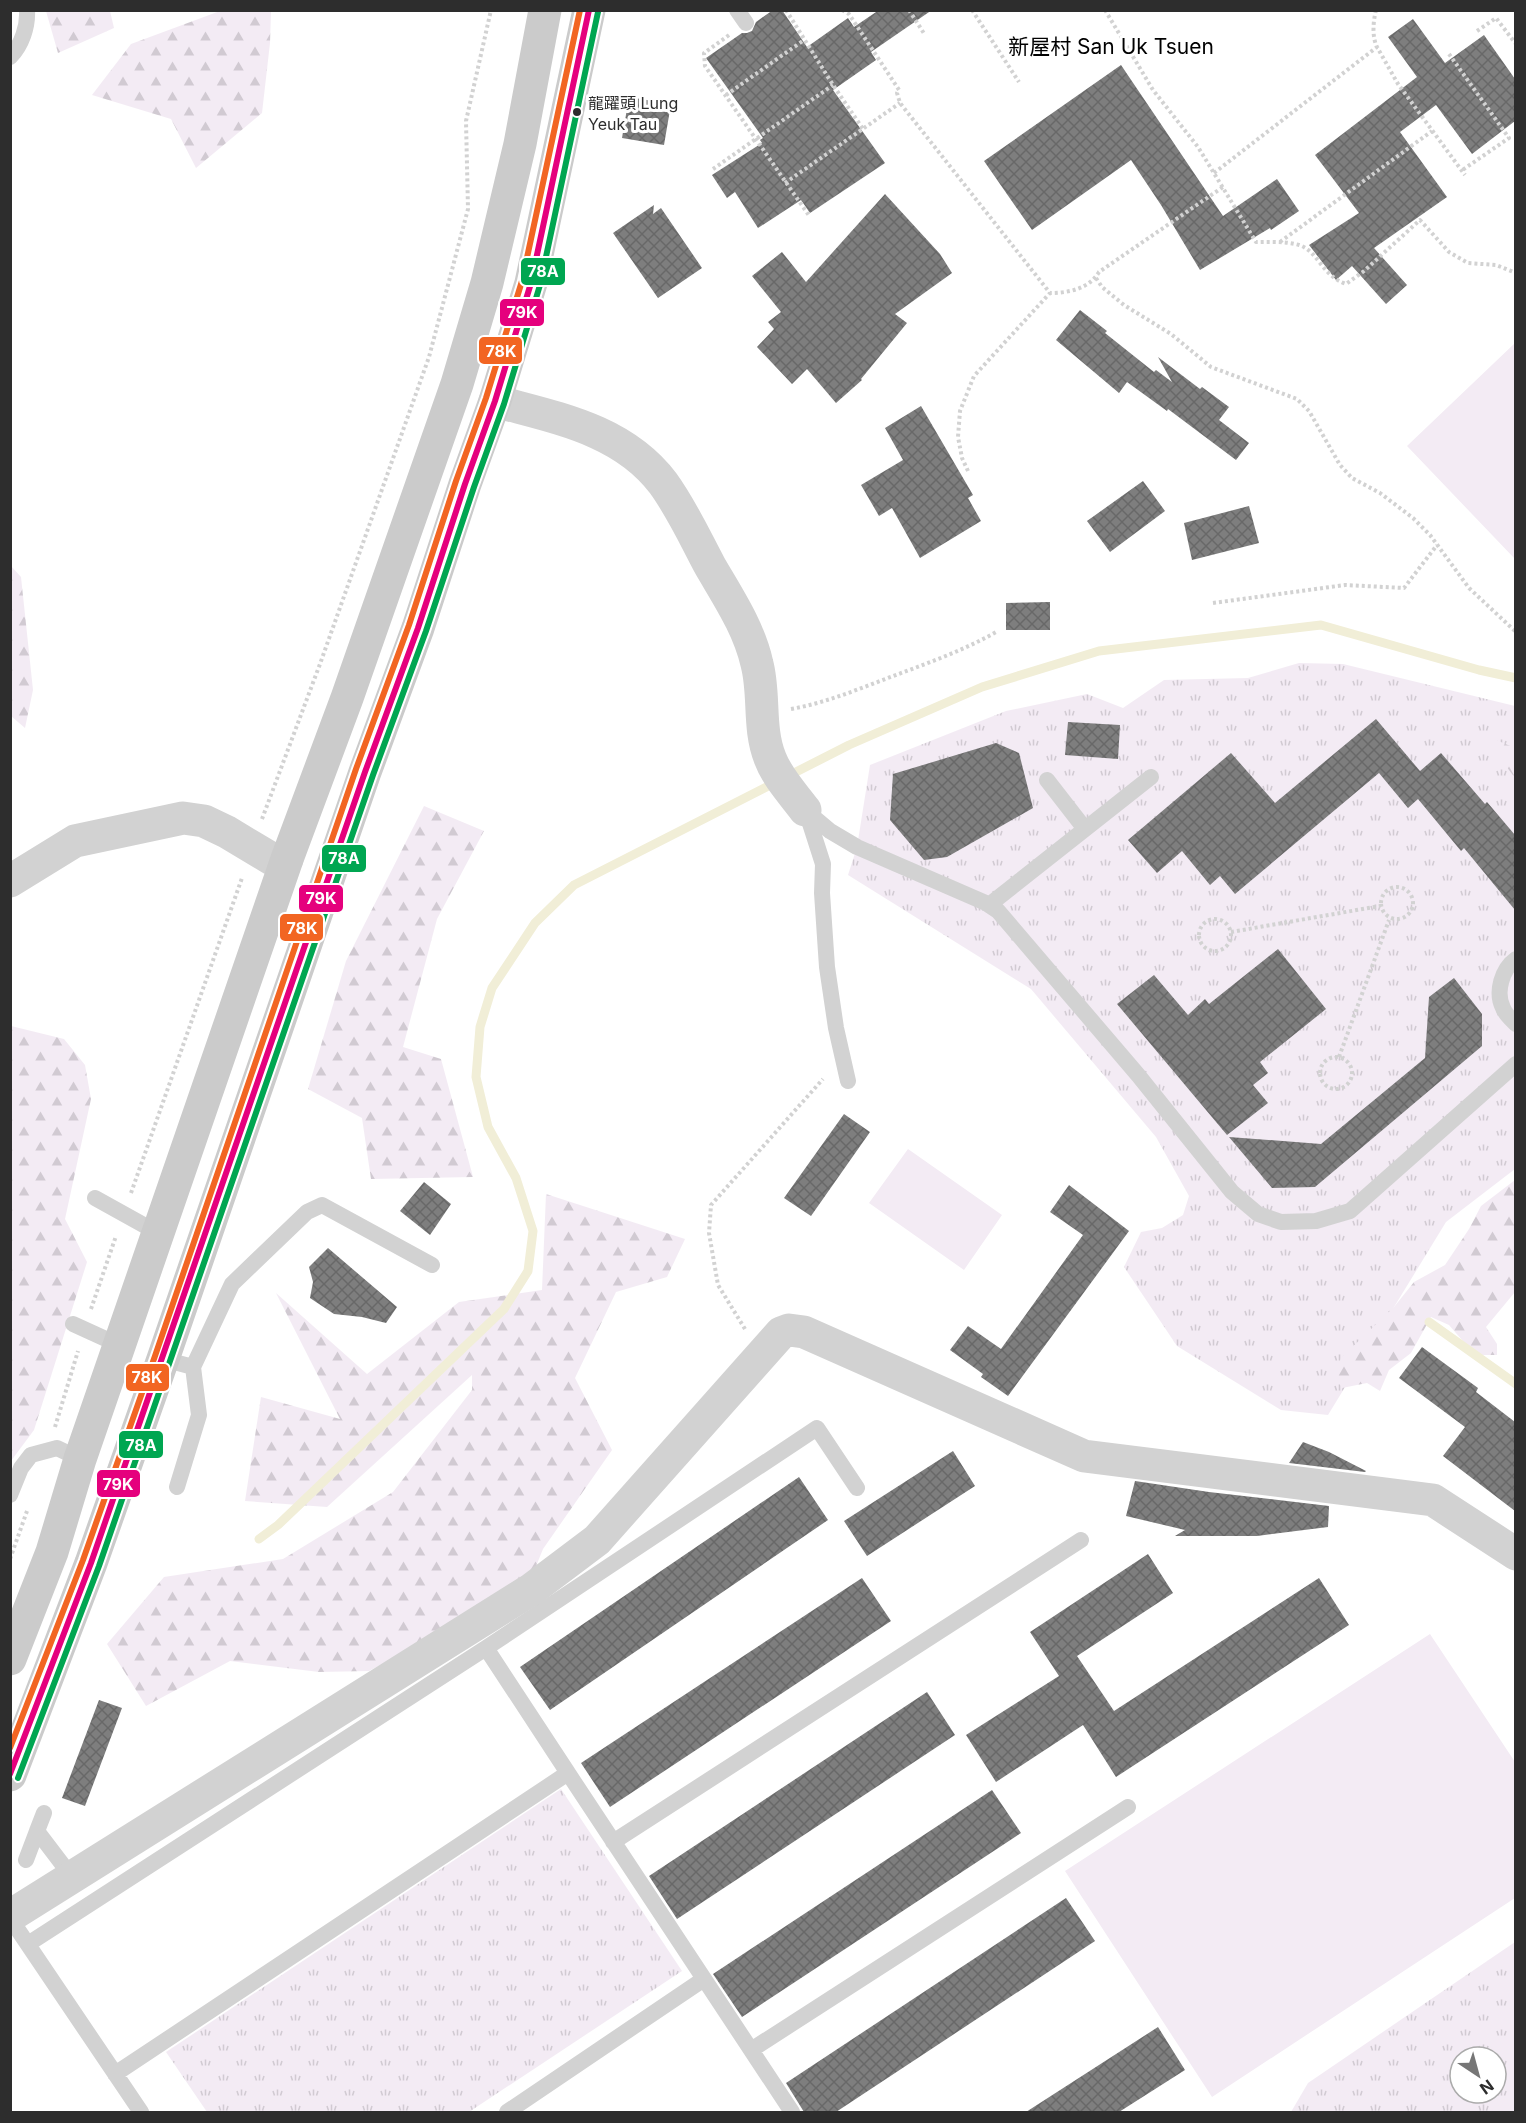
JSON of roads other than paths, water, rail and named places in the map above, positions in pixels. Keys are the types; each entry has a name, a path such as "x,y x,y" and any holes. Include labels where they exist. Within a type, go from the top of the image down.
{"main road":[{"path":"13,1642 52,1552 80,1459 286,859 347,698 457,384 487,284 520,144 545,10"},
{"path":"10,1775 91,1563 178,1363 365,772 418,628 461,495 495,401 531,283 589,10"}],"street":[{"path":"495,401 581,425 604,435 628,449 661,481 677,505 750,638 762,688 772,714 765,741 770,759 805,810"},
{"path":"10,881 75,841 183,818 204,822 227,832 272,860 286,859"},
{"path":"10,1917 532,1589 597,1540 764,1351 781,1333 789,1330 804,1332 1084,1456 1433,1500 1515,1554"}],"lane":[{"path":"10,57 15,52 28,22 27,10"},
{"path":"989,905 1151,777"},
{"path":"1047,780 1085,829"},
{"path":"805,810 830,831 857,847 998,911 1122,1057 1232,1192 1258,1214 1281,1222 1316,1221 1350,1211 1515,1064"},
{"path":"805,810 824,864 822,893 827,967 836,1028 848,1082"},
{"path":"1515,959 1510,963 1501,981 1499,995 1503,1010 1515,1024"},
{"path":"95,1198 158,1233"},
{"path":"177,1487 200,1415 178,1363 232,1284 307,1212 322,1205 432,1265"},
{"path":"80,1321 119,1345"},
{"path":"28,1944 486,1648 817,1428 857,1488"},
{"path":"10,1495 21,1468 31,1455 57,1448 80,1459"},
{"path":"613,1842 1081,1540"},
{"path":"486,1648 792,2112"},
{"path":"115,2074 568,1773"},
{"path":"751,2050 1128,1807"},
{"path":"26,1860 44,1813"},
{"path":"37,1831 72,1877"},
{"path":"10,1917 141,2112"},
{"path":"507,2112 704,1979"}],"waterway":[{"path":"259,1539 278,1525 504,1309 528,1271 533,1231 516,1178 488,1127 476,1077 480,1027 492,988 535,923 574,885 849,745 982,687 1099,651 1321,625 1479,670 1516,678"},
{"path":"1429,1322 1516,1384"}],"place":[{"name":"龍躍頭 Lung Yeuk Tau","path":"577,112"}],"district":[{"name":"新屋村 San Uk Tsuen","path":"1111,46"}]}
